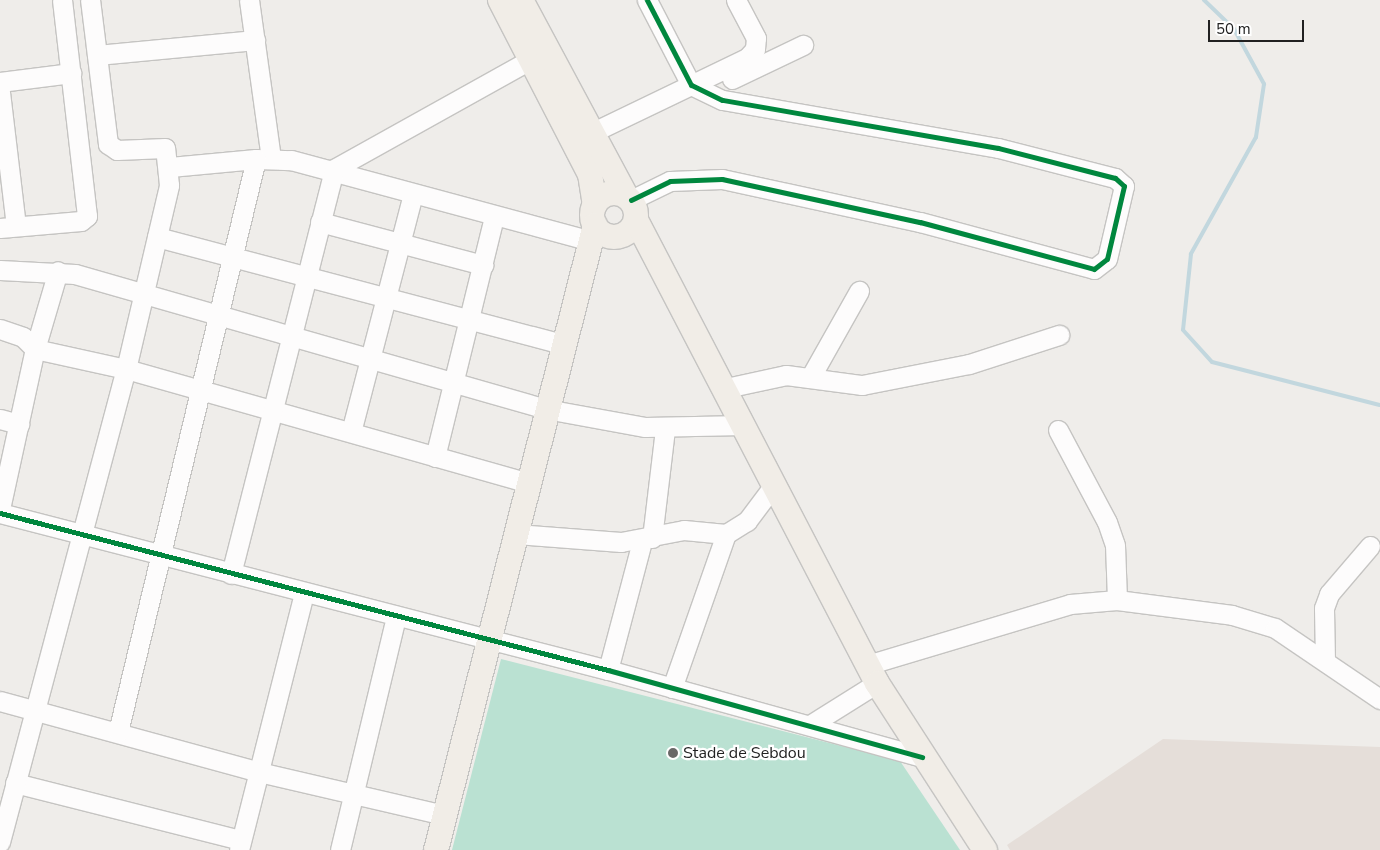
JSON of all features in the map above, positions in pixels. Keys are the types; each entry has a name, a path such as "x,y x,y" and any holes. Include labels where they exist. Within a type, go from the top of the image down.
{"main road":[{"path":"500,0 590,174 593,224 604,235 626,218"},
{"path":"521,0 589,134 626,218"},
{"path":"436,850 490,641 593,224 605,195 652,247 872,674 922,757 985,850"},
{"path":"583,268 626,218"}],"street":[{"path":"0,92 8,227 81,221 87,216 72,73 62,0"},
{"path":"0,842 145,296 170,167 169,152 162,146 117,150 108,144 90,0"},
{"path":"118,732 220,318 264,158 255,40 249,0"},
{"path":"626,218 670,181 722,180 920,222 1086,267 1098,268 1107,259 1124,186 1120,179 955,140 748,107 697,89 647,0"},
{"path":"697,89 731,68 755,49 756,38 736,0"},
{"path":"97,55 255,40"},
{"path":"589,134 803,46"},
{"path":"231,574 334,169 530,60"},
{"path":"0,82 72,73"},
{"path":"170,167 264,158 334,169 413,194 494,216 593,224"},
{"path":"351,432 413,194"},
{"path":"435,457 455,383 494,216"},
{"path":"320,222 482,265"},
{"path":"157,237 307,279 563,344"},
{"path":"0,270 58,271 546,409 665,429 744,425"},
{"path":"58,271 35,349 0,511 231,574 608,670 922,757"},
{"path":"810,378 859,290"},
{"path":"0,329 23,337 35,349 126,369 528,484"},
{"path":"726,388 768,376 810,378 838,384 879,382 977,362 1059,335"},
{"path":"0,419 19,424"},
{"path":"608,670 647,540 665,429"},
{"path":"1058,430 1107,522 1115,545 1117,600"},
{"path":"672,688 726,534 746,521 774,485"},
{"path":"516,534 647,540 684,530 726,534"},
{"path":"1325,661 1324,608 1329,594 1370,546"},
{"path":"16,783 240,845 304,593"},
{"path":"810,725 872,674 1070,604 1117,600 1232,615 1275,628 1380,699"},
{"path":"340,850 396,616"},
{"path":"0,701 259,772 444,815"}],"shaded area":[{"path":"1163,739 1380,747 1380,850 1010,850 1007,845"}],"green space":[{"name":"Stade de Sebdou","path":"501,659 900,761 960,850 452,850"}],"waterway":[{"path":"1204,0 1234,29 1264,84 1256,137 1191,254 1183,330 1212,362 1380,405"}],"cycle path":[{"path":"631,200 670,181 722,179 920,222 1094,269 1107,259 1124,186 1115,178 998,148 722,100 691,85 647,0"},
{"path":"0,513 608,670 922,757"}],"place":[{"name":"Stade de Sebdou","path":"673,753"}]}
